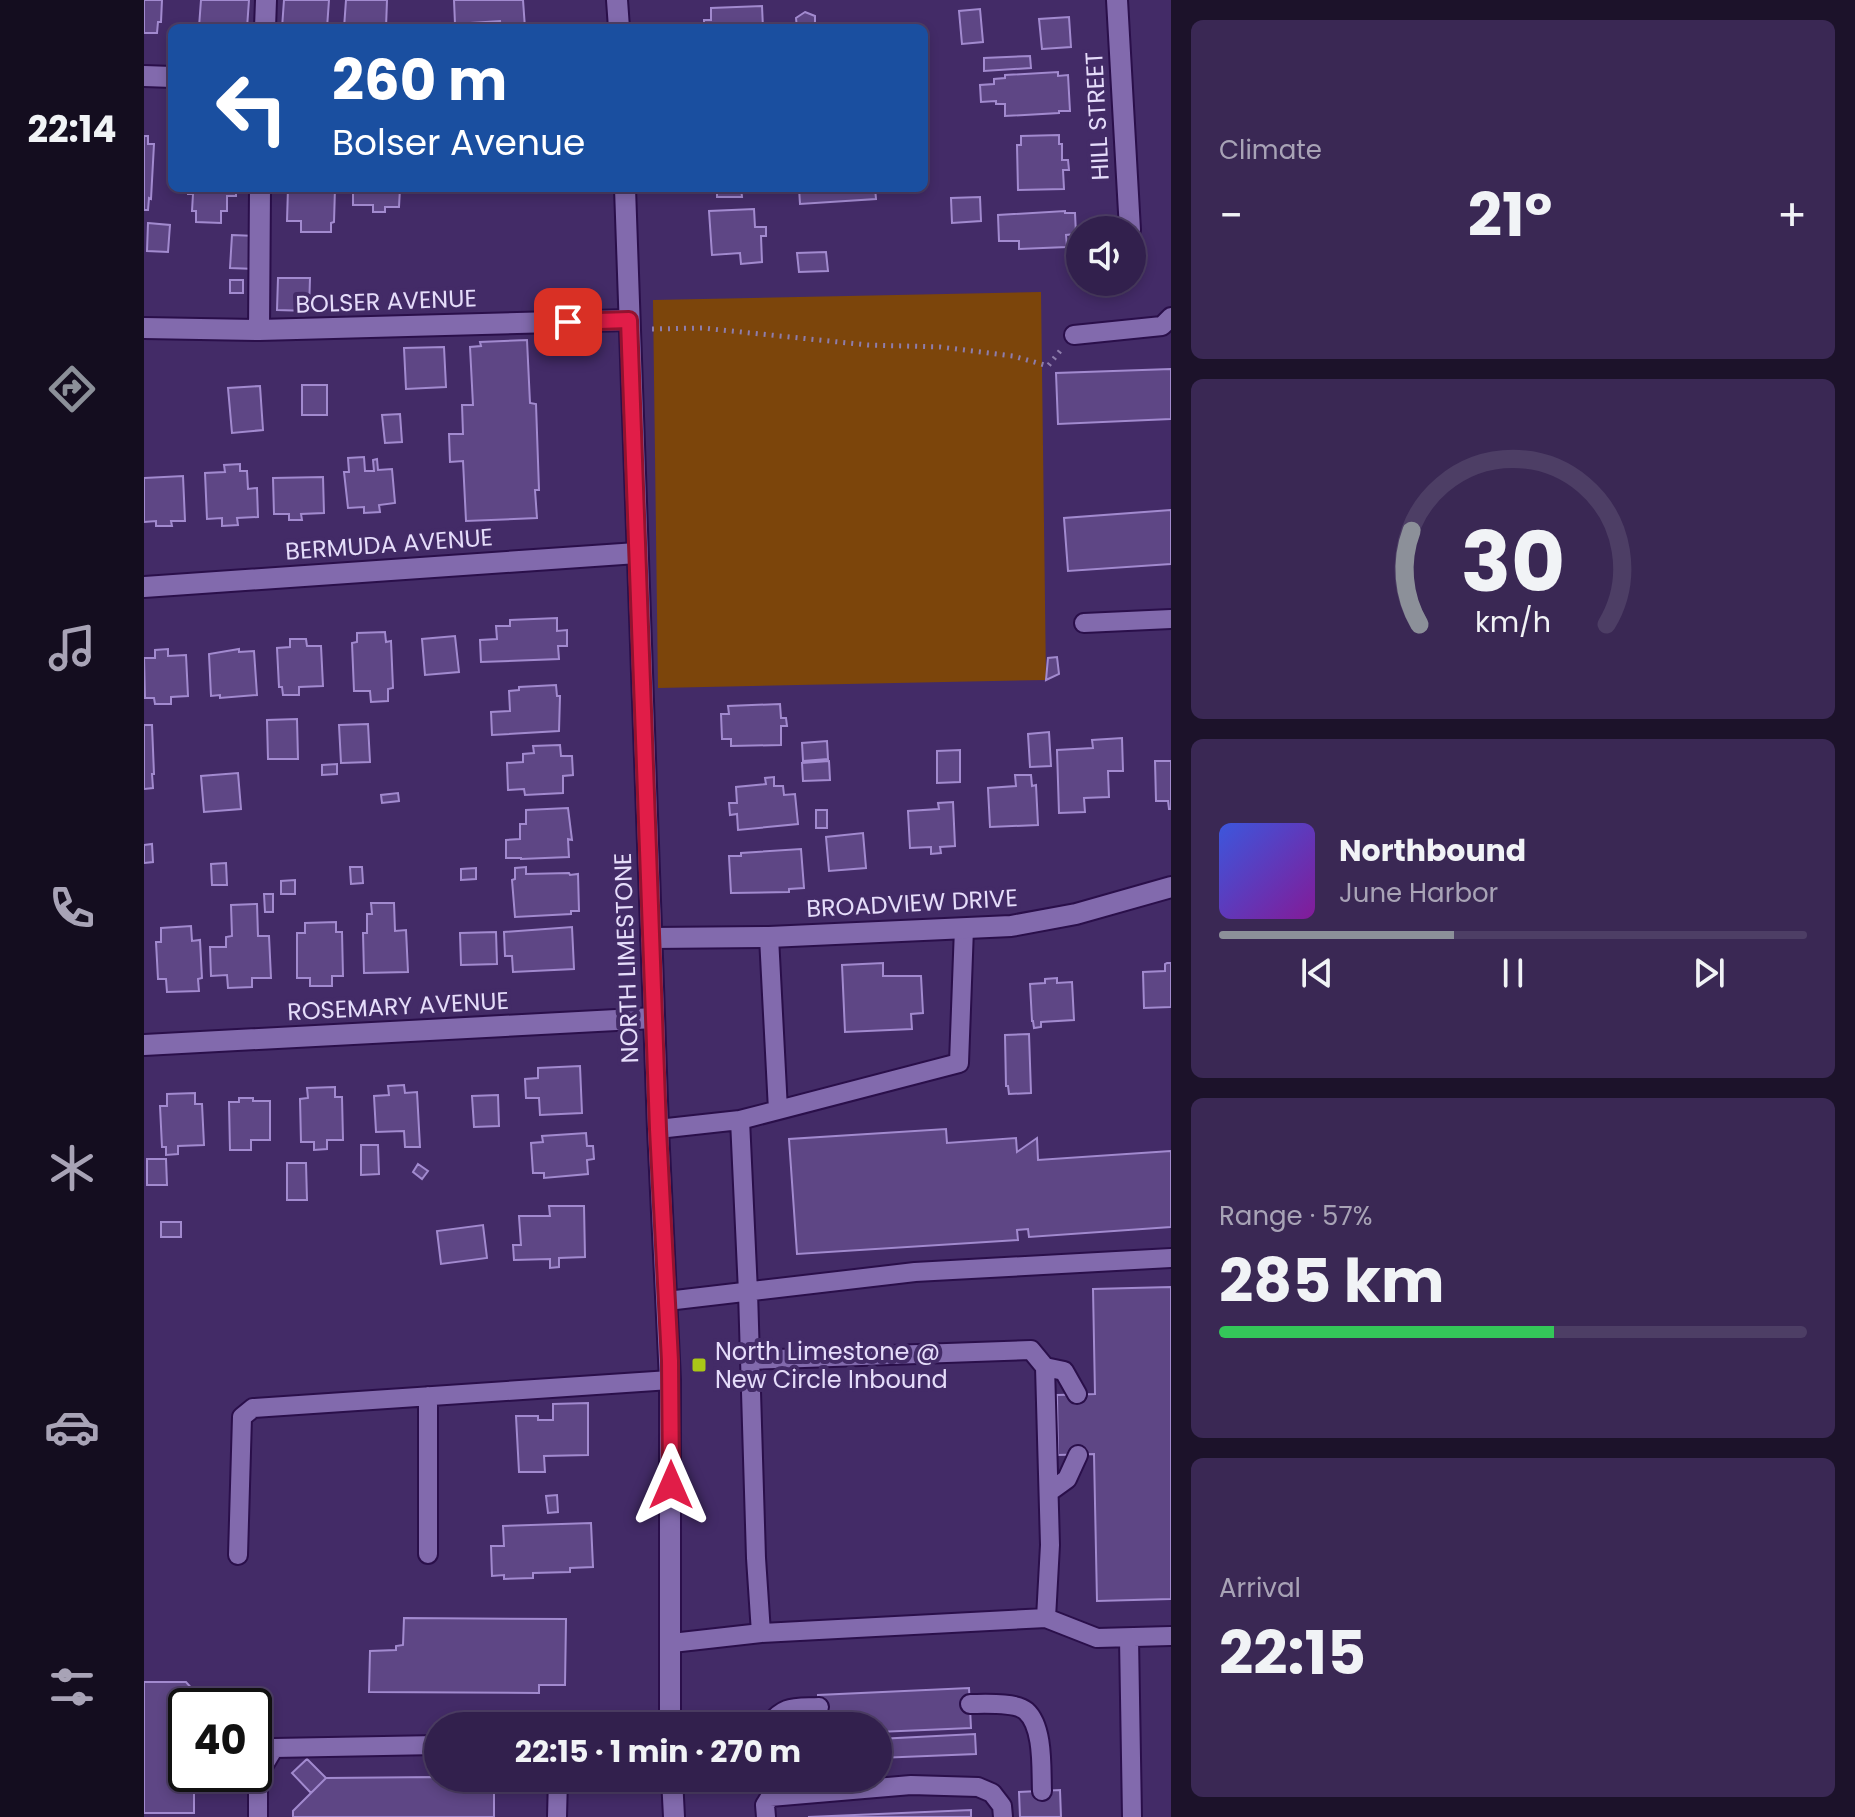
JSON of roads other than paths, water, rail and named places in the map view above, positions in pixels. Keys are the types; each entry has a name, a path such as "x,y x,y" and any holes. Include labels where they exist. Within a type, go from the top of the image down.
{"street":[{"path":"265,24 266,0"},
{"path":"617,0 619,24"},
{"name":"HILL STREET","path":"1117,0 1129,216"},
{"path":"144,76 168,77"},
{"path":"259,330 260,192"},
{"name":"NORTH LIMESTONE","path":"625,192 658,1129 670,1380 670,1712"},
{"name":"BOLSER AVENUE","path":"144,328 259,330 629,326"},
{"name":"BERMUDA AVENUE","path":"144,587 637,553"},
{"name":"BROADVIEW DRIVE","path":"651,938 769,937 1011,926 1076,914 1171,887"},
{"name":"ROSEMARY AVENUE","path":"144,1045 654,1018"},
{"path":"673,1792 674,1817"}],"lane":[{"path":"1074,335 1162,326 1171,317"},
{"path":"1084,623 1171,619"},
{"path":"658,1129 740,1120 959,1063 964,928"},
{"path":"769,937 778,1110"},
{"path":"740,1120 761,1633"},
{"path":"667,1301 915,1272 1171,1258"},
{"path":"750,1360 1031,1350 1045,1367 1050,1545 1046,1618"},
{"path":"1045,1367 1064,1371 1077,1394"},
{"path":"238,1555 242,1417 253,1408 670,1380"},
{"path":"428,1396 428,1554"},
{"path":"1049,1492 1067,1479 1078,1455"},
{"path":"672,1643 761,1633 1046,1618 1097,1638 1171,1636"},
{"path":"1129,1638 1132,1817"},
{"path":"970,1704 1011,1705 1026,1710 1038,1730 1042,1791"},
{"path":"778,1712 819,1707"},
{"path":"258,1817 258,1775 274,1748 424,1745"},
{"path":"770,1797 911,1785 978,1787 992,1793 1002,1806 1003,1817"},
{"path":"557,1817 558,1792"},
{"path":"766,1817 769,1792"}],"place":[{"name":"North Limestone @ New Circle Inbound","path":"699,1365"}]}
